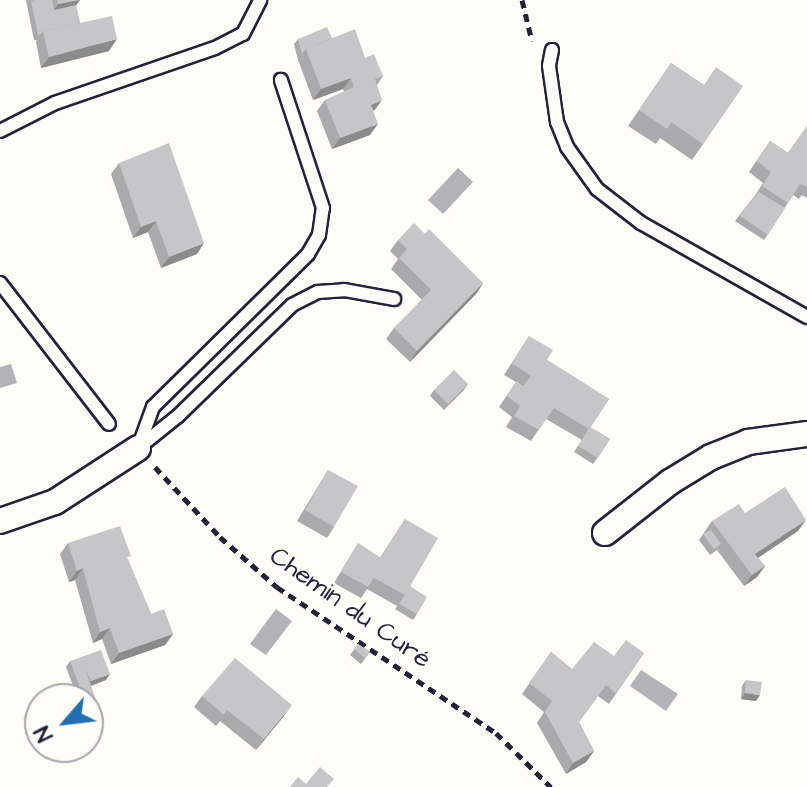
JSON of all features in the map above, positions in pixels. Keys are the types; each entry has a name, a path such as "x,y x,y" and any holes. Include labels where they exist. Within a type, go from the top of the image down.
{"street":[{"path":"605,533 670,482 711,457 748,442 807,434"},
{"path":"0,521 55,502 138,448"}],"lane":[{"path":"0,131 55,103 215,48 243,34 260,0"},
{"path":"552,50 549,66 557,122 567,147 597,189 641,223 807,317"},
{"path":"138,448 153,407 308,254 319,235 323,208 281,80"},
{"path":"0,283 109,424"},
{"path":"138,448 178,416 292,305 318,292 344,290 394,299"}],"path":[{"name":"Chemin du Curé","path":"138,448 220,537 277,587 496,733 551,787"}],"shaded area":[{"path":"458,168 473,182 443,214 428,200"},
{"path":"11,364 17,383 0,388 0,367"},
{"path":"276,609 292,621 266,655 250,644"},
{"path":"641,670 678,694 666,711 630,686"}],"building":[{"path":"52,0 54,10 76,5 80,23 43,31 38,35 31,1"},
{"path":"57,0 79,0 58,4"},
{"path":"112,16 117,39 49,57 43,31"},
{"path":"327,27 332,38 306,49 302,54 298,39"},
{"path":"355,29 365,58 374,54 383,76 375,79 382,100 371,105 378,124 340,138 325,100 354,87 351,78 321,89 306,49"},
{"path":"671,63 704,85 716,67 743,86 703,144 671,122 667,129 639,110"},
{"path":"807,126 807,187 800,184 788,203 762,186 771,172 757,161 770,141 788,153"},
{"path":"169,143 204,243 169,257 156,221 141,227 119,163"},
{"path":"759,192 785,208 768,235 739,215"},
{"path":"414,223 425,234 429,229 483,283 417,351 394,328 431,290 399,258 407,249 398,240"},
{"path":"529,336 553,350 547,360 609,399 589,429 554,408 539,430 514,416 520,406 507,396 517,381 523,386 531,376 512,363"},
{"path":"454,370 468,384 448,404 434,390"},
{"path":"590,427 610,439 598,458 578,446"},
{"path":"328,470 358,486 334,527 305,510"},
{"path":"785,487 806,520 755,554 765,566 752,575 712,521 739,504 745,513"},
{"path":"405,519 438,538 405,595 374,578 368,587 341,572 358,543 381,558"},
{"path":"120,526 131,556 127,557 151,614 164,609 173,634 119,653 110,628 100,632 83,568 77,571 68,543"},
{"path":"711,530 721,544 714,549 703,534"},
{"path":"410,586 427,597 417,614 399,604"},
{"path":"626,640 644,653 616,693 606,685 579,722 594,751 573,763 545,712 552,701 529,683 551,652 572,669 594,642 614,656"},
{"path":"358,644 370,652 365,658 354,649"},
{"path":"101,650 110,674 91,681 85,669 90,683 78,683 70,661"},
{"path":"235,658 292,705 264,739 227,710 224,715 202,696"},
{"path":"746,680 762,682 760,695 745,693"},
{"path":"320,767 334,779 327,787 290,787 298,777 306,784"}]}
